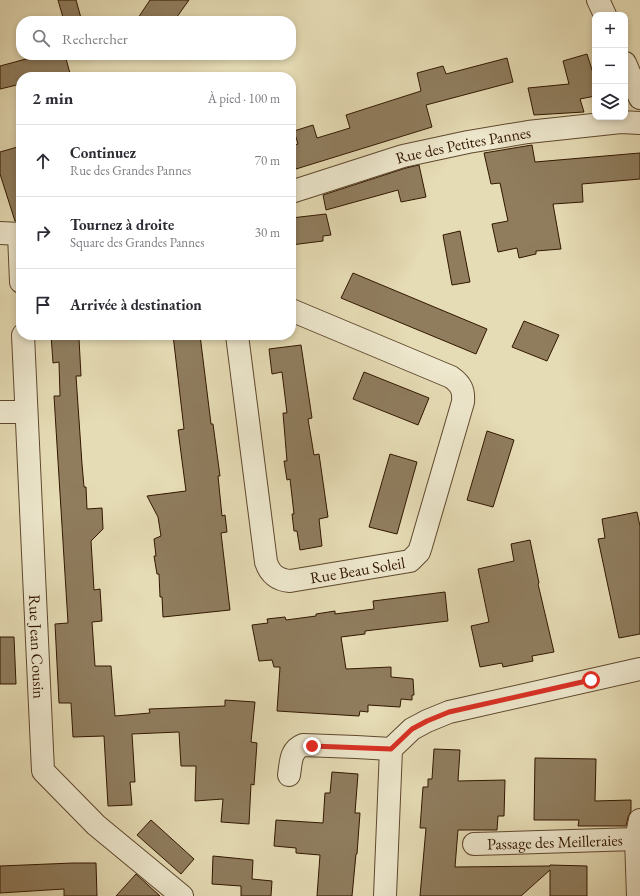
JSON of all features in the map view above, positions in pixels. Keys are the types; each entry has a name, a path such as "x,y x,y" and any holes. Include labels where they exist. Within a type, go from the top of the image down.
{"street":[{"path":"598,0 604,12"},
{"path":"628,70 640,98"},
{"name":"Rue des Petites Pannes","path":"296,190 402,156 468,142 528,132 621,122 640,123"},
{"path":"13,234 16,252"},
{"name":"Rue Beau Soleil","path":"238,340 268,569 278,578 290,580 410,561 419,552 421,546 463,402 464,395 462,388 458,381 451,377 296,312"},
{"name":"Rue Jean Cousin","path":"23,340 43,771 96,825 182,896"},
{"path":"0,412 26,412"},
{"path":"385,896 391,749 412,729 449,712 640,669"},
{"path":"289,775 291,756 298,747 356,747 391,749"},
{"name":"Passage des Meilleraies","path":"474,844 638,829 638,896"}],"building":[{"path":"58,0 76,0 80,16 63,16"},
{"path":"150,0 189,0 178,16 139,16"},
{"path":"587,54 592,70 592,97 580,99 584,112 534,115 528,88 569,84 563,61"},
{"path":"507,58 513,82 426,105 432,127 296,169 296,145 298,144 296,130 313,125 317,138 350,128 346,115 421,91 417,73 443,66 446,74"},
{"path":"22,60 66,60 70,72 16,72 16,85 0,89 0,66"},
{"path":"532,145 535,162 640,153 640,179 582,184 583,202 553,204 561,249 536,251 536,254 519,258 517,248 498,252 492,224 508,221 500,183 491,184 484,153"},
{"path":"16,147 16,221 0,174 0,152"},
{"path":"419,165 426,197 401,202 398,190 326,210 323,195"},
{"path":"326,214 331,235 323,236 323,241 296,244 296,217"},
{"path":"460,231 470,282 452,285 443,235"},
{"path":"353,273 487,329 476,354 341,298"},
{"path":"524,321 559,335 547,361 512,347"},
{"path":"51,340 79,340 81,376 76,376 82,464 84,487 86,487 87,509 102,508 103,529 91,541 94,590 100,589 102,621 92,622 95,666 111,666 115,716 150,713 149,709 225,706 225,700 255,702 251,742 257,743 254,785 251,784 249,824 221,822 223,799 195,801 196,766 181,766 179,732 132,734 135,782 130,782 132,805 108,806 104,736 73,737 71,703 59,703 55,624 68,623 54,396 60,396 59,362 53,363"},
{"path":"174,340 201,340 211,424 213,424 220,476 218,476 222,516 225,515 227,532 221,533 230,610 163,617 159,574 157,574 154,556 156,556 154,539 161,536 158,517 147,496 186,491 178,430 184,429"},
{"path":"301,345 312,418 308,419 314,455 319,454 328,517 319,519 322,546 300,550 297,531 294,531 292,514 294,514 290,479 287,480 284,461 287,461 283,413 287,413 282,372 272,374 269,349"},
{"path":"364,372 429,398 418,425 353,399"},
{"path":"487,431 514,440 493,507 467,500"},
{"path":"390,454 417,462 397,534 369,527"},
{"path":"637,512 640,526 640,634 619,638 598,539 605,538 602,519"},
{"path":"530,540 538,584 554,652 532,656 533,661 503,667 502,663 480,667 471,626 489,622 478,569 514,561 511,544"},
{"path":"445,592 448,621 365,631 365,634 341,637 346,669 391,667 391,677 413,679 414,695 412,695 412,700 401,699 400,707 368,705 368,712 360,711 359,716 277,711 280,667 274,667 272,660 259,661 252,625 268,623 267,619 285,617 286,620 316,616 316,614 335,611 335,614 374,609 373,601"},
{"path":"0,637 14,637 16,684 0,684"},
{"path":"434,749 460,750 458,781 505,780 504,816 498,816 497,830 458,830 455,867 550,865 587,866 587,896 550,896 550,870 521,896 420,896 426,828 420,828 423,787 428,787 428,779 432,779"},
{"path":"535,758 596,759 595,801 631,800 631,811 626,826 578,826 579,820 534,820"},
{"path":"332,772 358,774 355,813 360,813 352,896 317,896 320,855 296,853 296,848 274,846 276,820 323,823 325,793 330,793"},
{"path":"151,820 194,859 181,874 137,835"},
{"path":"213,856 253,860 252,879 272,881 271,896 241,896 241,886 212,884"},
{"path":"96,863 97,896 64,896 64,889 0,893 0,866"},
{"path":"136,874 160,896 116,896"}],"route":[{"path":"312,746 391,749 412,729 449,712 591,680"}]}
